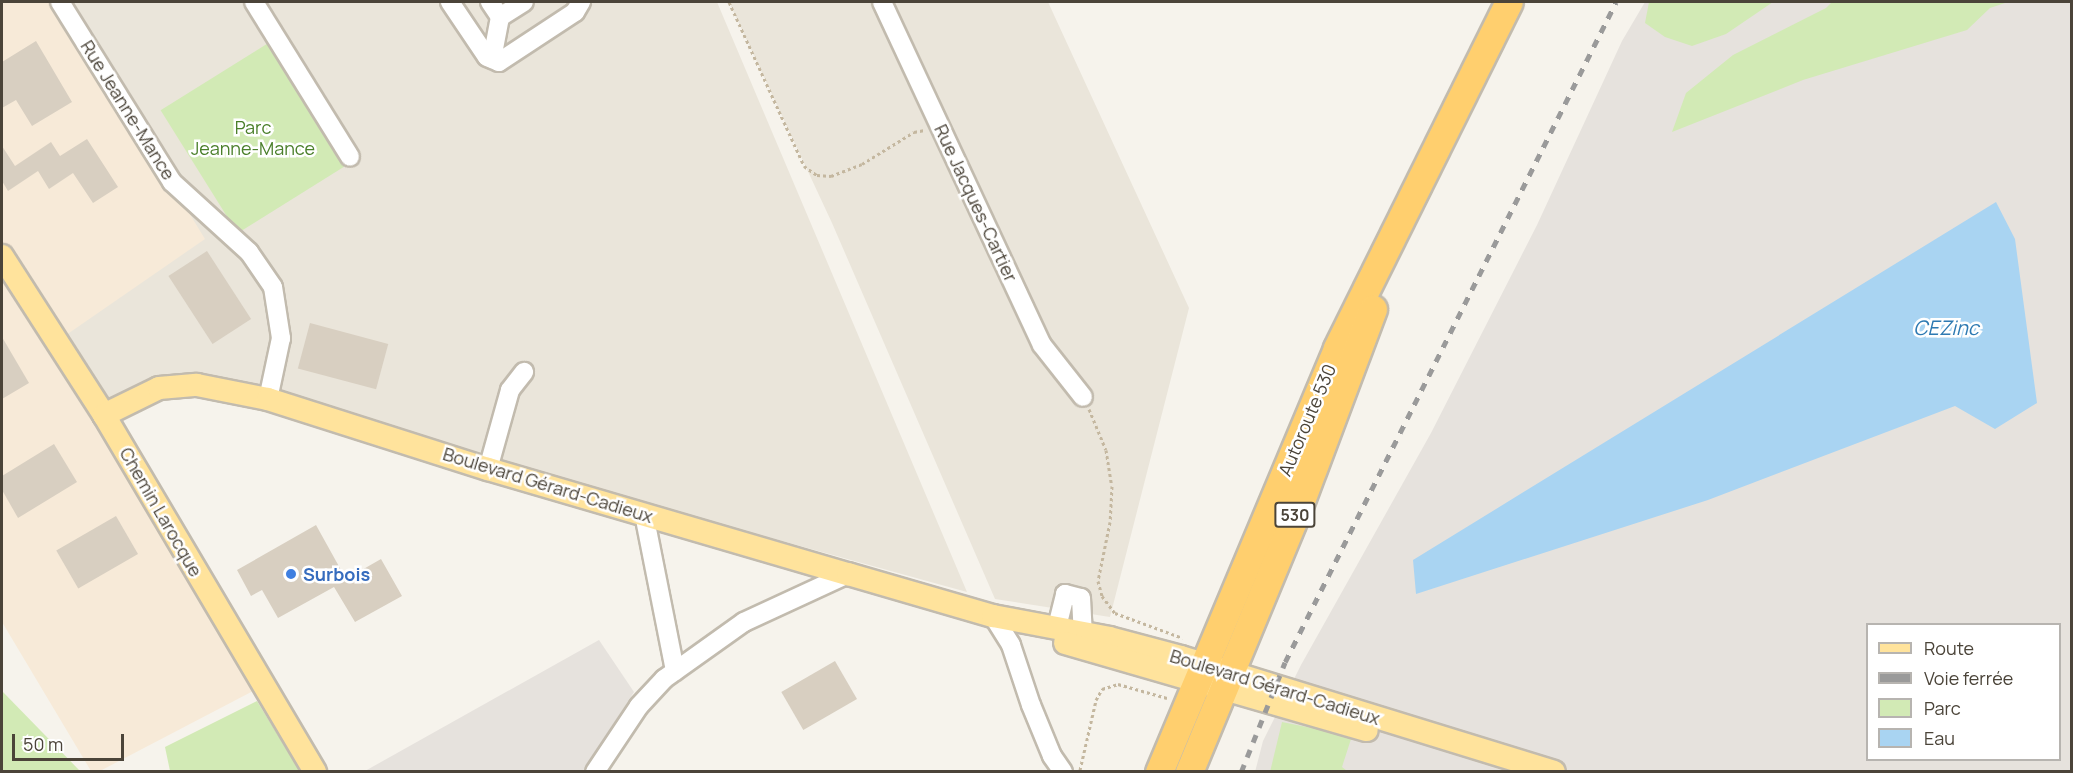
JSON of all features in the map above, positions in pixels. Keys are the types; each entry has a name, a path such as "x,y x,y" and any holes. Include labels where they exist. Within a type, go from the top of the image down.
{"highway":[{"name":"Autoroute 530","path":"1159,771 1337,348 1509,2"},
{"name":"Autoroute 530","path":"1190,771 1316,462 1423,173"}],"main road":[{"name":"Chemin Larocque","path":"2,256 104,415 315,771"},
{"name":"Boulevard Gérard-Cadieux","path":"104,415 159,388 197,385 268,399 488,469 993,616 1083,632 1227,681 1554,771"},
{"name":"Boulevard Gérard-Cadieux","path":"993,616 1036,635 1199,672"},
{"name":"Boulevard Gérard-Cadieux","path":"1227,681 1336,722 1539,771"}],"street":[{"name":"Rue Jeanne-Mance","path":"60,2 172,182 249,252 273,287 281,338 268,399"},
{"path":"254,2 351,158"},
{"path":"450,2 492,59 499,62 510,58 575,12 581,2"},
{"path":"490,2 500,17 492,59"},
{"path":"500,17 524,2"},
{"name":"Rue Jacques-Cartier","path":"882,2 1042,345 1087,405"},
{"path":"488,469 510,390 524,372"},
{"path":"644,514 675,671"},
{"path":"595,771 639,706 675,671 744,622 848,574"},
{"path":"1057,627 1065,594 1081,598 1083,632"},
{"path":"993,616 1011,645 1031,705 1052,756 1063,771"}],"path":[{"path":"729,2 804,165 817,175 831,176 862,164 914,132 941,128"},
{"path":"1087,405 1106,450 1112,486 1110,522 1098,581 1102,596 1115,613 1183,636"},
{"name":"Boulevard Gérard-Cadieux","path":"1185,641 1191,638"},
{"path":"1079,771 1096,700 1102,689 1118,684 1169,699"}],"shaded area":[{"path":"2,2 60,2 205,239 56,342 255,690 100,771 91,771 2,622"},
{"path":"56,2 717,2 967,592 268,399 197,385 104,415 56,342"},
{"path":"729,2 1048,2 1189,308 1110,617 995,599 832,223"},
{"path":"1645,2 2071,2 2071,771 1255,772 1263,741 1301,665 1431,433 1537,225 1622,41"},
{"path":"599,640 634,692 583,771 365,771"}],"green space":[{"path":"1649,2 1773,2 1726,34 1692,46 1665,37 1645,23"},
{"path":"1832,2 2008,2 1990,8 1967,30 1803,80 1672,132 1686,93 1733,55 1826,8"},
{"name":"Parc Jeanne-Mance","path":"270,42 347,165 237,233 161,110"},
{"path":"2,691 80,771 2,771"},
{"path":"257,701 300,771 170,771 165,747"},
{"path":"1282,722 1352,736 1342,767 1347,771 1270,772"}],"water":[{"name":"CEZinc","path":"1996,202 2015,239 2037,403 1995,429 1955,406 1708,500 1416,594 1413,560"}],"building":[{"path":"36,41 72,102 32,126 16,100 2,108 2,62"},
{"path":"87,139 118,187 93,203 73,173 49,189 38,171 8,191 2,181 2,146 15,166 51,142 60,156"},
{"path":"207,251 251,319 213,344 168,276"},
{"path":"310,323 388,344 376,389 298,368"},
{"path":"2,337 29,383 2,399"},
{"path":"54,444 77,482 18,518 2,490 2,476"},
{"path":"116,516 138,554 78,589 56,550"},
{"name":"Surbois","path":"316,525 346,579 381,559 402,596 355,622 334,587 278,618 262,590 251,596 237,570"},
{"path":"835,661 857,699 803,730 781,692"}],"railway":[{"path":"1241,772 1285,662 1616,2"}],"place":[{"name":"Surbois","path":"291,574"}]}
